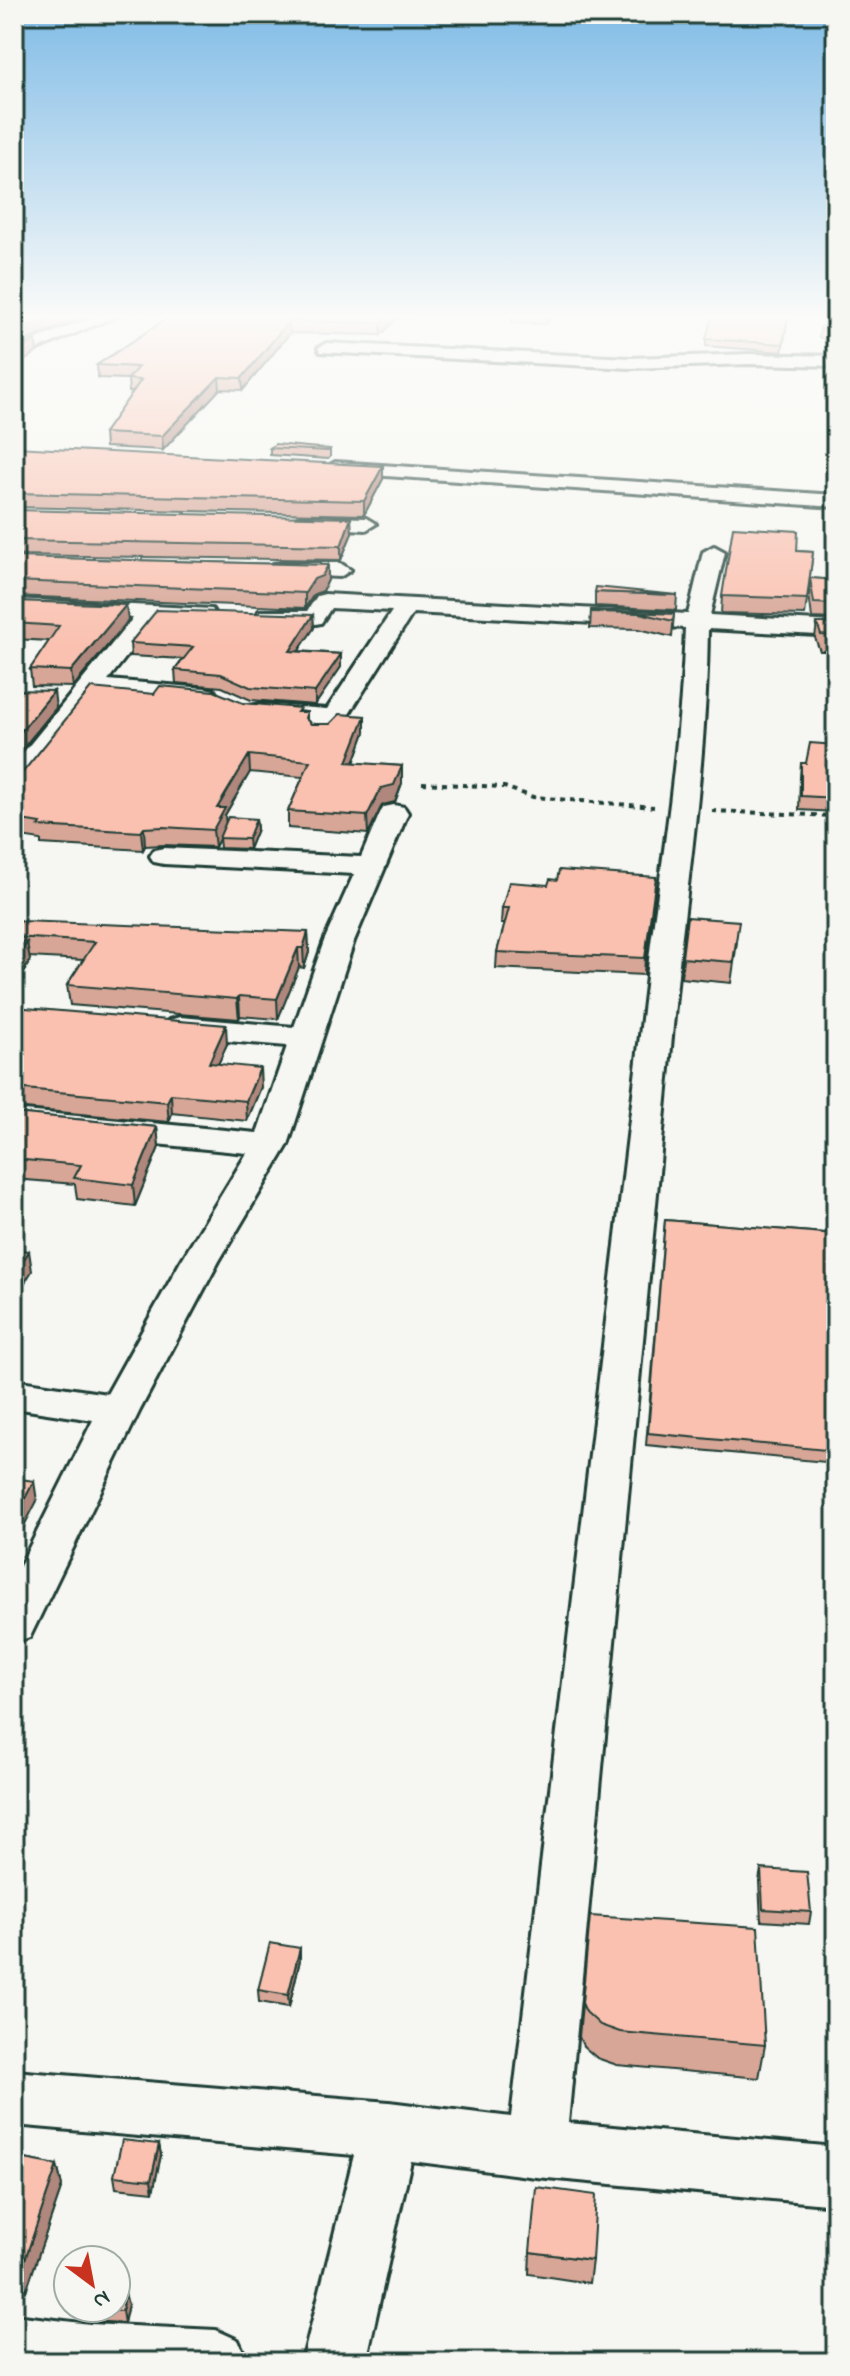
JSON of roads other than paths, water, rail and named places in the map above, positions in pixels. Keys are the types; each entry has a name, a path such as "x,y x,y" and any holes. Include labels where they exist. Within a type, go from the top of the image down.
{"street":[{"path":"316,467 836,501"},
{"path":"14,606 313,618 394,471"},
{"path":"276,521 373,511"},
{"path":"536,2149 665,959 684,810 695,695 697,623 714,552"},
{"path":"262,568 340,570"},
{"path":"325,601 836,629"},
{"path":"315,740 335,717 407,605"},
{"path":"16,777 150,612"},
{"path":"54,697 86,692 222,697 244,710 335,717"},
{"path":"14,1624 119,1410 200,1261 270,1145 306,1038 324,940 372,866 394,813"},
{"path":"164,856 372,866"},
{"path":"152,1025 306,1038"},
{"path":"14,1120 270,1145"},
{"path":"14,1394 119,1410"},
{"path":"14,2098 389,2130 536,2149 836,2176"},
{"path":"334,2362 389,2130"},
{"path":"14,2346 90,2356 216,2362"}]}
